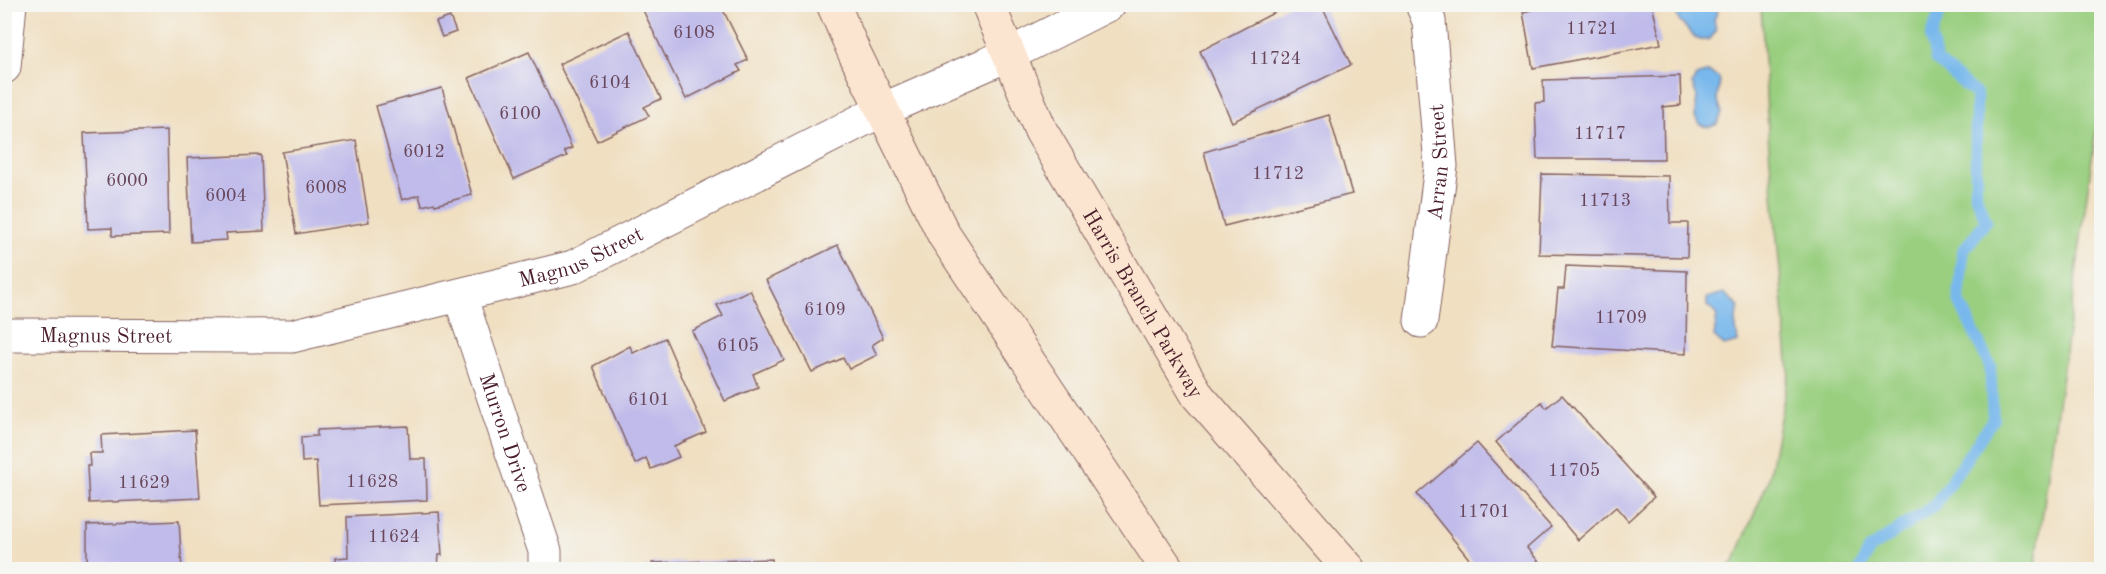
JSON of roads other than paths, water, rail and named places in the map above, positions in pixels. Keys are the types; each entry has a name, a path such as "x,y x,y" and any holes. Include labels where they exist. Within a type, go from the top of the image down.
{"main road":[{"path":"833,4 944,235 1168,570"},
{"name":"Harris Branch Parkway","path":"988,4 1041,131 1198,396 1350,570"}],"street":[{"path":"4,67 10,4"},
{"name":"Magnus Street","path":"4,334 292,336 573,267 882,110 1010,54 1109,4"},
{"name":"Arran Street","path":"1421,321 1441,166 1429,21 1422,4"},
{"name":"Murron Drive","path":"460,296 545,551 545,570"}],"water":[{"path":"1681,5 1720,5 1714,20 1716,31 1710,39 1696,38 1681,23 1677,15"},
{"path":"1708,72 1718,77 1720,81 1717,98 1722,113 1717,124 1707,127 1699,123 1695,117 1697,96 1692,84 1696,76"},
{"path":"1724,293 1739,307 1735,321 1738,342 1724,346 1714,337 1717,316 1707,306 1707,298"}],"waterway":[{"path":"1859,570 1870,549 1935,505 1993,419 1990,366 1959,301 1963,251 1986,221 1976,196 1976,94 1936,60 1931,36 1943,4"}]}
